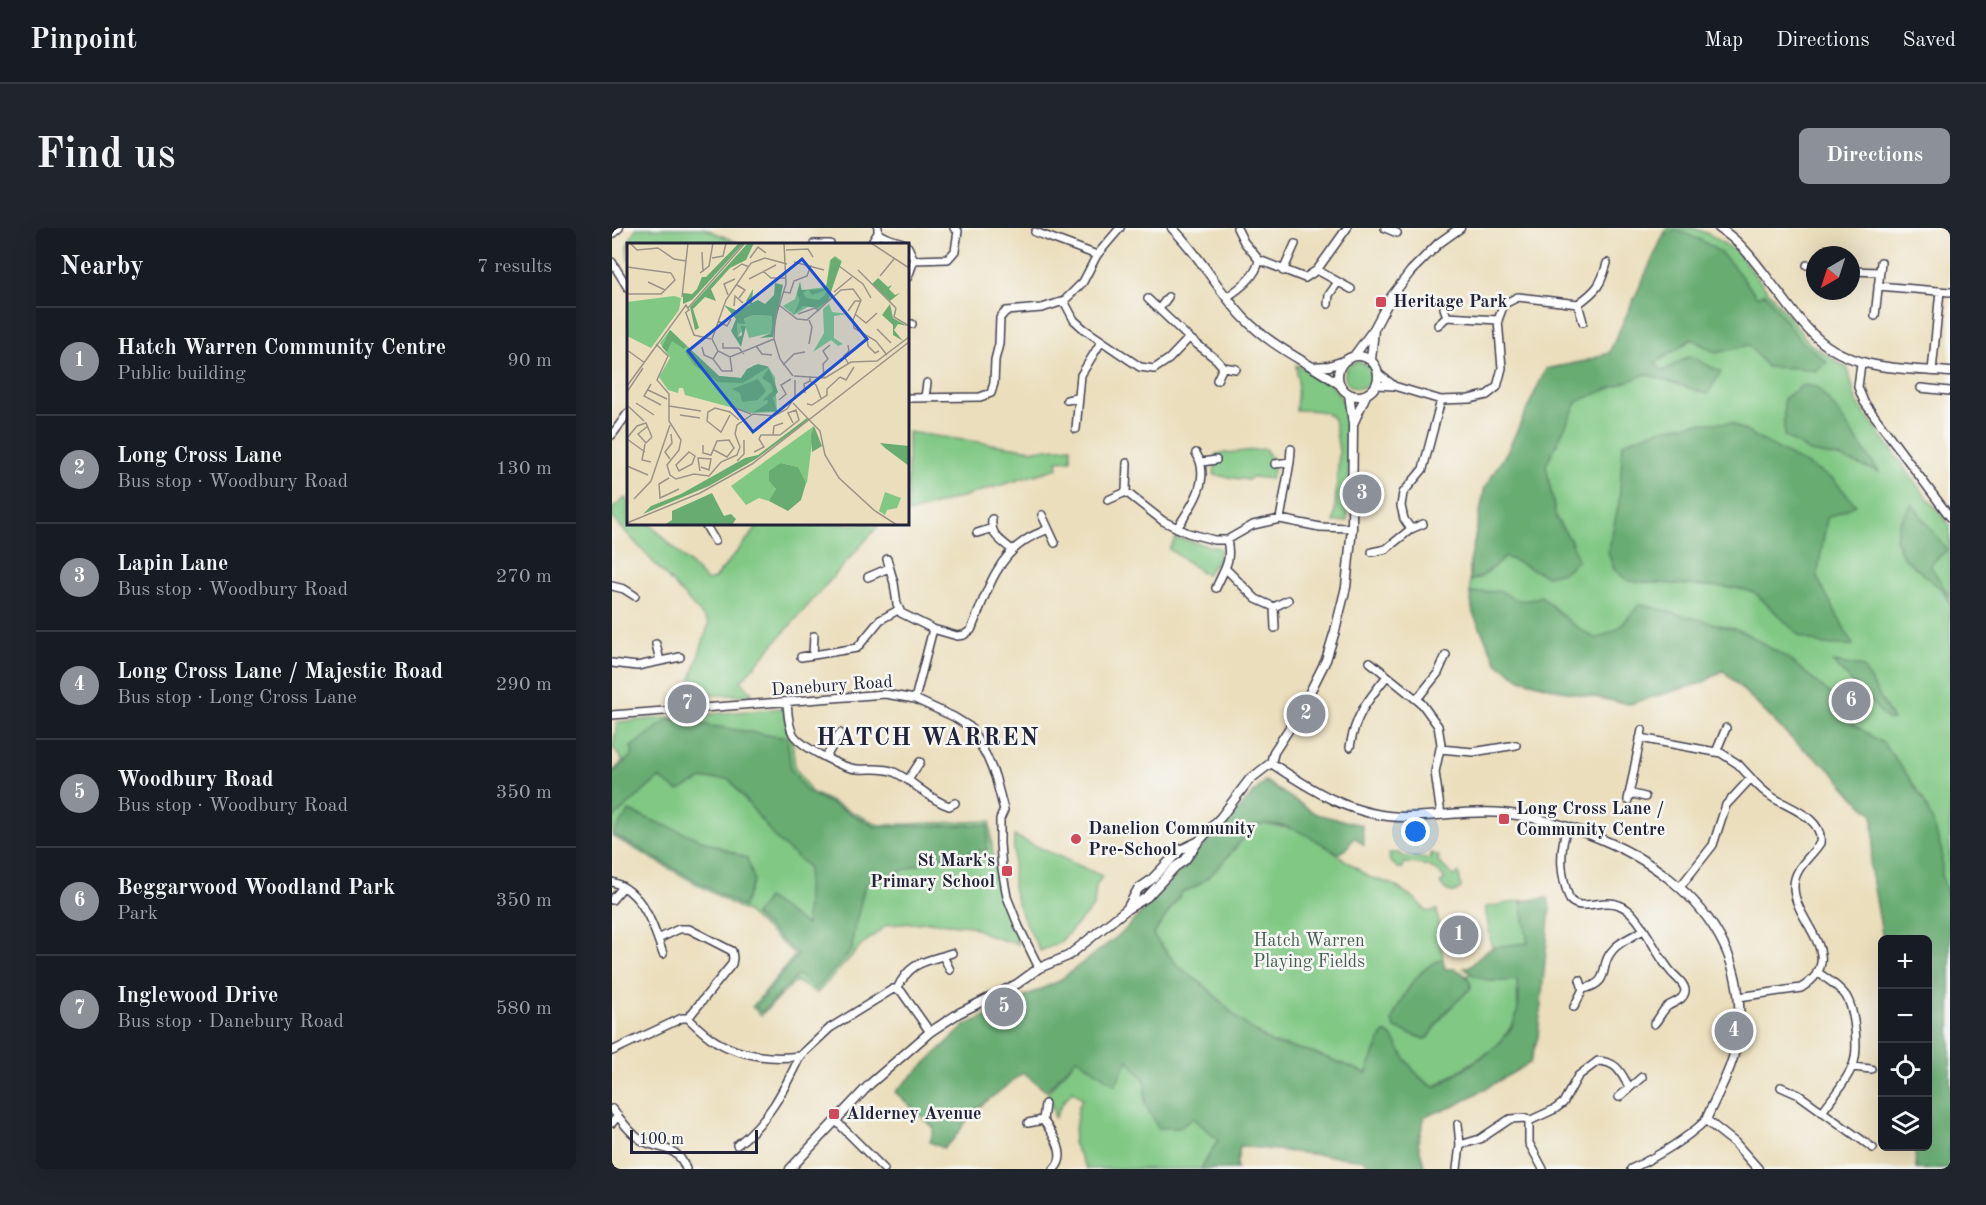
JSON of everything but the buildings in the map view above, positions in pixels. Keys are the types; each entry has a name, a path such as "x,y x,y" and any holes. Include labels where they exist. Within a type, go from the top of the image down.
{"street":[{"path":"612,234 619,228"},
{"path":"909,398 980,397 991,393 1002,314 1006,311 1042,308 1064,301 1083,282 1097,255 1120,228"},
{"path":"1172,228 1195,252 1242,316 1269,341 1339,384 1349,394 1366,395"},
{"path":"1237,228 1244,242 1259,260 1305,278 1317,270 1347,228"},
{"path":"1385,228 1397,233"},
{"path":"1354,356 1411,271 1439,243 1460,228"},
{"path":"1719,228 1750,254 1815,337 1837,352 1861,363 1950,372"},
{"path":"914,260 948,259 955,251 959,229"},
{"path":"878,231 885,238 901,243"},
{"path":"1035,232 1097,255"},
{"path":"1055,240 1060,232"},
{"path":"1283,271 1295,244"},
{"path":"909,251 914,260 909,274"},
{"path":"1227,297 1246,282 1258,268 1259,260"},
{"path":"612,262 627,286"},
{"path":"1875,316 1881,262"},
{"path":"1376,385 1394,386 1441,400 1469,399 1487,395 1497,387 1502,368 1498,320 1504,304 1518,297 1578,304 1594,292 1601,282 1607,263"},
{"path":"1317,270 1351,289"},
{"path":"1860,271 1880,272"},
{"path":"1328,304 1329,295 1338,282"},
{"path":"1878,286 1950,292"},
{"path":"1932,371 1940,291"},
{"path":"1159,309 1168,297"},
{"path":"1148,299 1223,367 1236,369"},
{"path":"1064,301 1074,320 1101,342 1140,368 1154,369 1169,359 1189,338"},
{"path":"1578,304 1583,322"},
{"path":"1444,308 1447,317"},
{"path":"1438,324 1447,317 1498,320"},
{"path":"1371,360 1374,329"},
{"path":"1076,429 1077,398 1081,375 1101,342"},
{"path":"1313,367 1329,366 1354,356 1371,360 1376,366 1378,374 1376,385 1366,395 1353,424"},
{"path":"1339,384 1338,373 1344,361"},
{"path":"1861,363 1858,387 1864,402 1950,517"},
{"path":"1217,380 1223,367"},
{"path":"1378,374 1394,386"},
{"path":"926,397 927,383"},
{"path":"1921,388 1950,391"},
{"path":"790,1169 870,1084 930,1032 959,1013 1017,984 1040,968 1068,956 1127,909 1147,897 1175,867 1185,860 1249,780 1271,763 1274,752 1300,712 1326,660 1346,587 1352,528 1353,424 1349,394"},
{"path":"1066,400 1077,398"},
{"path":"1411,529 1404,519 1401,506 1403,493 1423,469 1441,400"},
{"path":"612,435 627,414"},
{"path":"1280,519 1291,449"},
{"path":"1177,528 1198,494 1202,478 1202,462 1196,453"},
{"path":"1202,462 1216,460"},
{"path":"1275,464 1290,462"},
{"path":"1126,463 1126,492"},
{"path":"1126,492 1163,521 1202,538 1227,540 1253,525 1280,519 1320,527 1352,528"},
{"path":"1108,500 1126,492"},
{"path":"1042,515 1055,543"},
{"path":"992,519 990,529 1012,550"},
{"path":"1372,552 1386,549 1411,529 1424,524"},
{"path":"707,525 715,541"},
{"path":"977,533 990,529"},
{"path":"887,559 898,610 933,629 957,636 964,635 970,630 993,579 1012,550 1048,529"},
{"path":"1216,588 1226,569 1229,549 1227,540"},
{"path":"868,577 889,568"},
{"path":"1226,569 1256,599 1274,607"},
{"path":"612,586 624,589 635,596"},
{"path":"1274,607 1288,600"},
{"path":"1274,607 1275,627"},
{"path":"801,657 857,648 880,620 898,610"},
{"path":"915,699 933,629"},
{"path":"813,655 814,636"},
{"path":"656,644 660,661"},
{"path":"1418,699 1438,673 1446,655"},
{"path":"612,663 637,666 680,657"},
{"path":"1370,662 1418,699 1438,726 1441,735 1435,772 1441,815"},
{"path":"1350,747 1352,731 1360,711 1387,676"},
{"name":"Danebury Road","path":"612,715 885,694 915,699 939,709 970,728 995,776 1004,810 1000,819 999,838 1005,889 1016,922 1040,968"},
{"path":"787,703 789,725 796,738 826,758 855,769 889,770 908,780 938,802 949,806 955,803"},
{"path":"1716,752 1726,728"},
{"path":"826,758 840,733"},
{"path":"1645,797 1628,796 1641,734 1716,752 1734,760 1766,793 1807,817 1820,834 1820,843 1798,871 1794,884 1800,909 1821,949 1821,961 1817,972 1810,982 1799,989 1738,997"},
{"path":"1440,749 1473,752 1516,745"},
{"path":"908,780 920,762"},
{"path":"1271,763 1312,790 1349,807 1389,816 1502,813 1567,827 1622,849 1652,867 1680,887 1704,912 1724,943 1734,973 1738,997 1738,1033 1735,1054 1728,1075 1706,1120 1667,1150 1631,1169"},
{"path":"1680,887 1713,845 1726,806 1750,778"},
{"path":"1567,827 1561,848 1561,860 1570,900 1581,906 1606,902 1619,905 1632,914 1668,968 1684,987 1685,993 1682,998 1665,1009 1654,1024"},
{"path":"612,882 636,896 644,907 663,954"},
{"path":"612,900 623,887"},
{"path":"658,939 679,929 689,929 732,951 732,964 688,1018"},
{"path":"1583,989 1593,986 1602,978 1609,954 1614,948 1643,930"},
{"path":"737,1144 765,1119 777,1104 800,1056 830,1028 897,989 905,973 911,968 952,953"},
{"path":"943,956 950,970"},
{"path":"1817,972 1839,988 1849,1003 1854,1021 1856,1047 1852,1066 1822,1113"},
{"path":"1574,1007 1583,989 1580,980"},
{"path":"897,989 901,991 930,1032"},
{"path":"1662,1016 1668,1024"},
{"path":"612,1051 682,1018 688,1018 718,1043 740,1052 759,1056 800,1056"},
{"path":"1529,1121 1563,1103 1578,1076 1598,1061 1608,1061 1615,1065 1629,1087"},
{"path":"1852,1066 1871,1069"},
{"path":"1619,1097 1642,1077"},
{"path":"1781,1087 1800,1092 1822,1113 1873,1148"},
{"path":"1045,1104 1043,1120 1055,1138 1059,1151 1059,1163 1054,1169"},
{"path":"612,1109 634,1135 670,1149 678,1155 686,1169"},
{"path":"612,1123 618,1116"},
{"path":"1460,1145 1479,1139 1510,1119 1526,1118 1529,1121"},
{"path":"835,1120 884,1169"},
{"path":"1028,1124 1043,1120"},
{"path":"1706,1120 1735,1143 1758,1169"},
{"path":"1529,1121 1529,1143 1543,1169"},
{"path":"1457,1169 1460,1145 1458,1124"}],"green space":[{"path":"636,228 704,228 739,243 628,243"},
{"path":"1667,228 1693,228 1709,234 1737,252 1810,344 1848,369 1856,401 1917,485 1950,525 1950,1169 1916,1169 1915,1151 1932,1151 1932,935 1882,935 1870,865 1874,841 1873,814 1853,796 1833,772 1794,741 1723,670 1704,682 1629,704 1563,691 1521,679 1497,663 1473,613 1470,563 1485,487 1507,452 1546,369 1586,361 1609,353"},
{"path":"1677,231 1715,248 1740,274 1757,297 1765,293 1799,339 1827,362 1815,371 1767,367 1749,345 1716,353 1692,339 1655,363 1663,371 1690,356 1721,372 1707,394 1646,374 1578,401 1546,465 1556,518 1571,541 1578,560 1564,572 1547,576 1506,557 1481,577 1470,581 1470,563 1485,487 1507,452 1546,369 1586,361 1609,353 1664,234"},
{"path":"1358,362 1367,366 1371,375 1367,384 1358,388 1349,384 1345,375 1349,366"},
{"path":"1296,365 1332,386 1340,397 1345,412 1350,450 1347,521 1334,522 1339,452 1334,419 1331,415 1322,412 1296,410 1298,381"},
{"path":"1803,385 1817,387 1834,407 1879,472 1838,457 1810,452 1784,436 1784,399"},
{"path":"1696,423 1731,423 1833,479 1856,505 1827,518 1817,577 1853,645 1824,645 1800,636 1754,592 1736,588 1628,581 1614,569 1608,552 1619,503 1623,443 1658,430"},
{"path":"909,432 1033,450 1071,447 1071,460 1057,461 1058,468 909,513"},
{"path":"1265,449 1275,463 1271,479 1252,477 1248,480 1214,475 1216,454"},
{"path":"625,498 627,525 651,525 707,581 714,579 759,525 879,525 741,681 753,695 686,695 709,623 612,517 612,509"},
{"path":"1912,504 1947,550 1930,565 1950,597 1950,604 1942,590 1903,557 1896,539 1899,523"},
{"path":"1176,538 1220,548 1219,558 1206,575 1169,549"},
{"path":"1501,591 1520,600 1541,596 1572,624 1596,639 1619,628 1640,604 1742,631 1789,659 1833,696 1853,724 1884,744 1923,799 1933,822 1942,852 1942,877 1950,902 1950,1169 1916,1169 1915,1151 1932,1151 1932,935 1882,935 1870,865 1874,841 1873,814 1853,796 1833,772 1794,741 1723,670 1704,682 1629,704 1563,691 1521,679 1497,663 1473,613 1470,593"},
{"path":"1833,662 1863,667 1893,720 1887,719"},
{"path":"784,708 789,736 792,740 795,767 811,792 879,825 990,821 999,884 1018,944 992,937 971,926 927,922 887,925 863,944 817,993 796,981 761,1015 752,1007 795,955 748,913 612,836 612,772 623,761 613,748 617,722"},
{"path":"669,719 787,738 791,769 806,791 876,827 988,825 987,850 944,855 865,885 853,935 852,950 816,989 798,975 762,1012 755,1007 798,955 755,915 767,898 806,925 808,867 776,839 729,779 703,779 678,791 659,778 612,819 612,774 633,754 631,747"},
{"path":"1265,781 1316,814 1362,825 1364,845 1354,837 1345,850 1337,853 1288,827 1255,825 1222,864 1202,882 1182,892 1153,935 1177,965 1206,987 1239,1020 1272,1043 1312,1052 1366,1073 1382,1036 1386,1032 1393,1038 1415,1071 1434,1087 1485,1055 1498,1044 1516,1018 1519,1001 1517,980 1489,980 1476,976 1464,968 1490,949 1528,943 1521,901 1548,898 1550,909 1538,1037 1530,1063 1455,1106 1425,1116 1418,1142 1425,1169 1370,1169 1365,1160 1240,1146 1236,1168 1238,1169 1201,1169 1218,1140 1193,1118 1180,1128 1158,1128 1145,1104 1145,1081 1128,1060 1115,1085 1077,1058 1046,1091 1023,1073 973,1112 953,1140 943,1148 930,1142 934,1128 895,1092 966,1025 998,1010 1009,1015 1014,1001 1057,982 1122,933"},
{"path":"629,811 747,858 754,880 743,907 613,834"},
{"name":"Hatch Warren Playing Fields","path":"1266,824 1299,830 1369,877 1392,884 1414,898 1427,912 1437,910 1443,960 1426,969 1412,984 1392,1021 1395,1028 1425,1039 1429,1037 1444,1014 1470,988 1467,976 1470,973 1491,981 1517,980 1518,1016 1498,1046 1434,1087 1420,1078 1391,1035 1382,1036 1366,1074 1312,1052 1272,1043 1239,1020 1206,987 1177,965 1153,935 1182,892 1202,882 1222,864 1255,825"},
{"path":"1014,836 1102,876 1096,886 1094,906 1059,943 1040,951 1020,911 1013,888"},
{"path":"1389,853 1430,859 1431,853 1439,856 1438,862 1454,876 1459,873 1461,887 1456,892 1447,891 1440,884 1445,879 1441,874 1427,866 1404,863 1403,868 1398,868 1390,861"},
{"path":"1521,901 1528,943 1492,948 1485,907"},
{"path":"1443,960 1445,969 1454,969 1466,976 1471,988 1444,1014 1429,1037 1425,1039 1395,1028 1392,1021 1412,984 1426,968"},
{"path":"1077,1058 1128,1059 1145,1081 1145,1104 1193,1117 1218,1140 1201,1169 1087,1169 1073,1143 1078,1109 1082,1099 1073,1091 1063,1102 1055,1118 1048,1092"}],"place":[{"name":"Heritage Park","path":"1381,302"},
{"name":"Lapin Lane","path":"1362,494"},
{"name":"Beggarwood Woodland Park","path":"1851,701"},
{"name":"Inglewood Drive","path":"687,704"},
{"name":"Long Cross Lane","path":"1306,714"},
{"name":"Long Cross Lane / Community Centre","path":"1504,819"},
{"name":"Danelion Community Pre-School","path":"1076,839"},
{"name":"St Mark's Primary School","path":"1007,871"},
{"name":"Hatch Warren Community Centre","path":"1459,935"},
{"name":"Woodbury Road","path":"1004,1007"},
{"name":"Long Cross Lane / Majestic Road","path":"1734,1031"},
{"name":"Alderney Avenue","path":"834,1114"}],"district":[{"name":"HATCH WARREN","path":"928,739"}]}
